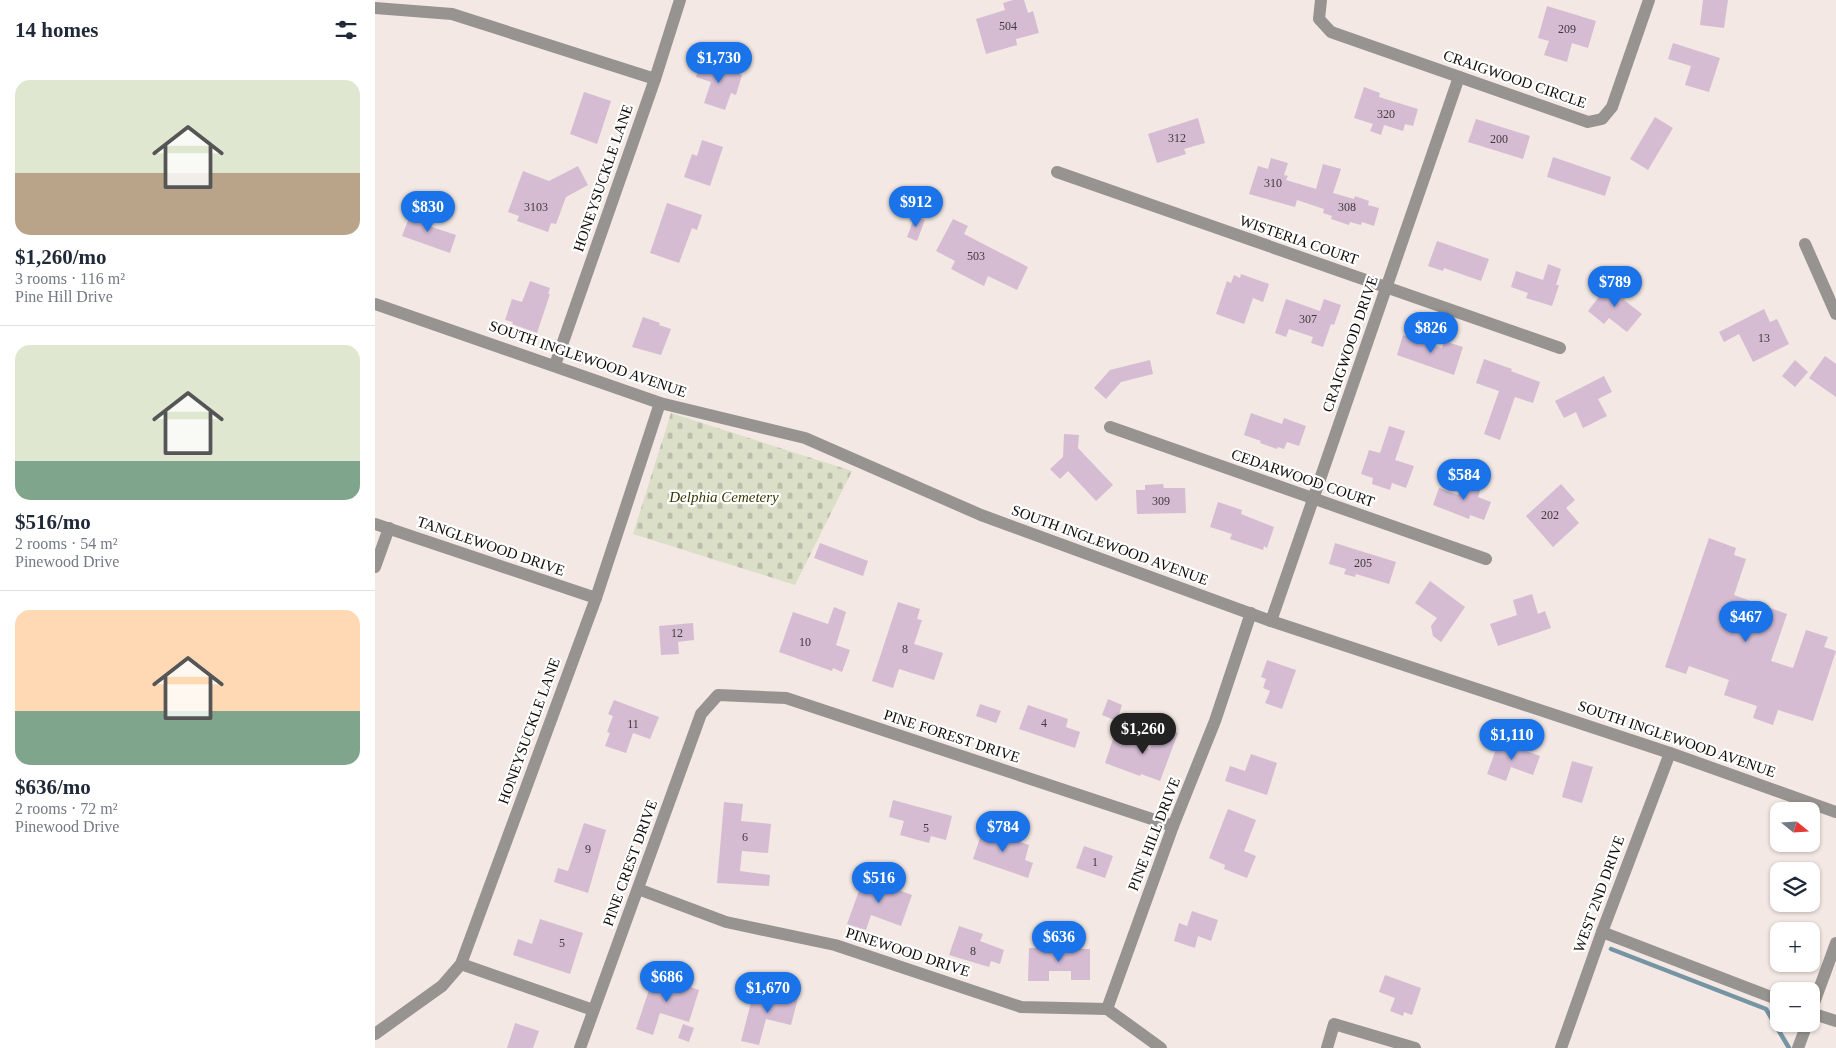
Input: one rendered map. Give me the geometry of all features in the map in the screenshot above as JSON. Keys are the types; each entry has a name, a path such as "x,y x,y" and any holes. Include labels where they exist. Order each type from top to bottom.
{"street":[{"name":"HONEYSUCKLE LANE","path":"555,365 655,79 680,0"},
{"name":"CRAIGWOOD CIRCLE","path":"1321,0 1319,19 1331,32 1589,122 1602,118 1612,107 1649,0"},
{"path":"375,8 452,14 655,79"},
{"name":"CRAIGWOOD DRIVE","path":"1271,621 1459,77"},
{"name":"WISTERIA COURT","path":"1057,172 1559,348"},
{"path":"1805,244 1836,314"},
{"name":"SOUTH INGLEWOOD AVENUE","path":"375,304 660,403 805,438 981,515 1271,621 1670,753 1836,812"},
{"name":"HONEYSUCKLE LANE","path":"375,1034 442,986 461,964 596,598 660,403"},
{"name":"CEDARWOOD COURT","path":"1110,427 1486,558"},
{"name":"TANGLEWOOD DRIVE","path":"375,524 596,598"},
{"path":"375,567 389,528"},
{"name":"PINE HILL DRIVE","path":"1107,1009 1173,826 1215,722 1251,613"},
{"name":"PINE FOREST DRIVE","path":"718,695 786,698 1173,826"},
{"name":"PINE CREST DRIVE","path":"580,1048 701,714 718,695"},
{"name":"WEST 2ND DRIVE","path":"1561,1048 1602,932 1670,753"},
{"name":"PINEWOOD DRIVE","path":"638,889 726,922 835,945 1021,1007 1107,1009"},
{"path":"1602,932 1770,997"},
{"path":"1820,987 1836,943"},
{"path":"461,964 593,1010"},
{"path":"1107,1009 1161,1048"},
{"path":"1820,1015 1836,1021"},
{"path":"1327,1048 1334,1024 1415,1048"},
{"path":"1798,1048 1804,1032"}],"green space":[{"name":"Delphia Cemetery","path":"671,413 852,471 795,585 633,534"}],"building":[{"path":"1013,0 1024,0 1028,13 1033,11 1039,33 1016,39 1017,45 986,54 976,19 1005,10 1003,3"},
{"path":"1703,0 1728,0 1724,28 1700,25"},
{"path":"1547,6 1596,21 1588,48 1572,43 1567,62 1544,55 1549,41 1538,38"},
{"path":"1673,43 1720,58 1709,92 1685,85 1691,66 1668,59"},
{"path":"702,60 742,75 736,95 731,93 725,110 704,103 711,82 696,77"},
{"path":"1364,87 1380,93 1379,97 1418,109 1413,126 1405,124 1403,131 1384,125 1381,135 1370,131 1373,124 1354,118"},
{"path":"584,92 611,101 597,144 570,134"},
{"path":"1655,117 1673,128 1648,170 1630,159"},
{"path":"1198,118 1205,143 1184,149 1186,154 1157,163 1148,134"},
{"path":"1476,119 1530,136 1523,159 1468,142"},
{"path":"702,140 723,147 710,186 684,177 692,154 697,156"},
{"path":"1553,157 1611,177 1605,196 1547,177"},
{"path":"1271,158 1288,163 1284,175 1288,176 1286,180 1316,189 1323,164 1341,169 1333,193 1354,199 1355,196 1369,201 1368,205 1379,208 1374,226 1362,222 1361,225 1350,222 1349,225 1331,219 1332,216 1323,213 1324,209 1297,200 1295,207 1249,194 1258,166 1268,169"},
{"path":"578,166 588,185 566,197 556,224 551,223 548,232 517,221 519,216 508,212 523,171 549,181"},
{"path":"667,203 702,215 697,230 692,228 679,263 650,253"},
{"path":"412,210 425,214 423,219 428,220 426,225 456,235 450,253 402,236"},
{"path":"915,216 925,220 917,241 907,237"},
{"path":"953,219 968,226 964,234 1028,267 1017,290 988,276 984,286 951,269 955,261 936,251"},
{"path":"1437,241 1489,259 1481,281 1444,268 1443,271 1428,266"},
{"path":"1548,264 1561,269 1556,285 1559,285 1552,306 1526,298 1528,293 1511,287 1516,271 1543,280"},
{"path":"1241,274 1269,284 1263,302 1253,298 1244,324 1216,314 1227,281 1231,283 1234,275 1240,278"},
{"path":"530,281 550,288 548,294 550,294 537,333 505,320 512,299 522,302"},
{"path":"1611,281 1628,295 1624,300 1642,314 1627,332 1609,318 1604,324 1588,311"},
{"path":"1286,299 1320,311 1324,299 1341,305 1334,325 1331,324 1323,347 1311,343 1313,337 1289,329 1286,337 1275,333"},
{"path":"1764,309 1770,322 1777,319 1789,344 1753,362 1739,334 1724,342 1719,332"},
{"path":"643,317 671,329 661,355 632,347"},
{"path":"1403,335 1442,348 1444,341 1463,347 1454,375 1397,355"},
{"path":"1825,356 1836,364 1836,397 1809,378"},
{"path":"1484,359 1540,382 1533,403 1515,397 1500,440 1484,434 1499,391 1476,383"},
{"path":"1150,360 1153,374 1121,382 1106,399 1094,388 1110,370"},
{"path":"1795,360 1808,372 1795,387 1782,376"},
{"path":"1604,376 1612,392 1598,399 1607,416 1583,428 1576,412 1564,418 1555,401"},
{"path":"1251,413 1282,424 1284,418 1306,426 1299,446 1287,442 1284,449 1278,447 1277,449 1244,435"},
{"path":"1389,426 1405,431 1395,460 1414,466 1406,488 1392,483 1390,490 1372,484 1373,478 1361,474 1369,450 1380,453"},
{"path":"1064,434 1079,435 1078,448 1113,485 1096,501 1068,471 1060,479 1050,469 1063,457"},
{"path":"1465,478 1482,485 1478,497 1491,502 1484,520 1470,515 1469,519 1433,505 1439,488 1458,495"},
{"path":"1163,484 1164,488 1185,488 1186,513 1137,514 1136,490 1145,490 1145,485"},
{"path":"1561,484 1575,500 1566,508 1579,523 1553,547 1526,516"},
{"path":"1218,502 1242,510 1241,514 1274,527 1267,548 1264,546 1263,550 1230,539 1232,534 1210,527"},
{"path":"1709,538 1736,548 1734,555 1746,559 1734,595 1787,614 1771,661 1793,668 1806,630 1828,637 1824,647 1836,651 1813,721 1778,710 1773,725 1753,718 1757,706 1724,695 1729,680 1689,666 1686,674 1665,667"},
{"path":"820,543 868,561 863,576 814,558"},
{"path":"1335,543 1396,562 1389,584 1356,574 1355,577 1344,574 1346,569 1329,564"},
{"path":"1430,581 1465,607 1441,642 1433,636 1431,626 1437,618 1415,603"},
{"path":"1532,594 1538,614 1545,611 1551,628 1498,646 1490,624 1517,615 1513,600"},
{"path":"898,602 920,609 917,619 922,620 914,644 943,653 934,680 899,669 893,688 872,681"},
{"path":"834,607 846,612 836,645 850,650 842,672 833,668 832,671 779,652 793,612 828,624"},
{"path":"693,623 694,640 678,642 679,654 661,655 659,626"},
{"path":"1267,660 1296,670 1282,709 1265,703 1270,691 1263,688 1266,679 1261,677"},
{"path":"1108,699 1122,705 1117,721 1102,715"},
{"path":"614,700 659,717 650,739 633,733 626,753 605,746 610,733 607,732 613,716 608,714"},
{"path":"980,704 1001,711 996,723 976,716"},
{"path":"1028,705 1068,719 1066,727 1080,732 1075,748 1019,729"},
{"path":"1158,725 1178,733 1160,781 1105,763 1114,736 1150,749"},
{"path":"1499,741 1540,756 1533,775 1511,767 1506,781 1487,774"},
{"path":"1251,754 1277,763 1267,795 1225,781 1230,766 1245,771"},
{"path":"1572,761 1593,767 1582,803 1562,797"},
{"path":"893,800 952,816 946,840 931,836 929,843 900,835 904,821 889,817"},
{"path":"724,802 743,804 741,821 771,824 768,853 742,851 740,871 770,875 769,886 717,883"},
{"path":"1228,809 1256,820 1244,851 1256,856 1247,878 1224,869 1225,865 1209,858"},
{"path":"584,823 606,830 588,893 554,882 558,868 568,871"},
{"path":"983,829 1029,845 1025,860 1033,863 1028,878 973,859"},
{"path":"1084,846 1113,856 1105,878 1076,868"},
{"path":"864,877 912,895 901,926 871,915 866,930 847,924"},
{"path":"1192,911 1218,920 1211,941 1198,936 1195,948 1174,941 1179,923 1187,926"},
{"path":"540,919 583,933 570,974 513,955 518,939 532,944"},
{"path":"959,926 983,934 980,941 1004,950 1000,964 991,961 989,967 949,955"},
{"path":"1029,948 1090,949 1090,980 1071,980 1071,971 1049,971 1049,981 1028,981"},
{"path":"654,975 699,990 689,1022 660,1013 653,1035 636,1029"},
{"path":"1385,975 1421,988 1412,1015 1404,1012 1403,1016 1390,1011 1395,998 1379,992"},
{"path":"767,990 798,998 791,1025 766,1019 759,1045 741,1041 754,991 766,995"},
{"path":"515,1023 539,1031 533,1048 507,1048"},
{"path":"683,1024 694,1028 689,1042 678,1038"}],"waterway":[{"path":"1611,949 1766,1009 1789,1048"}]}
